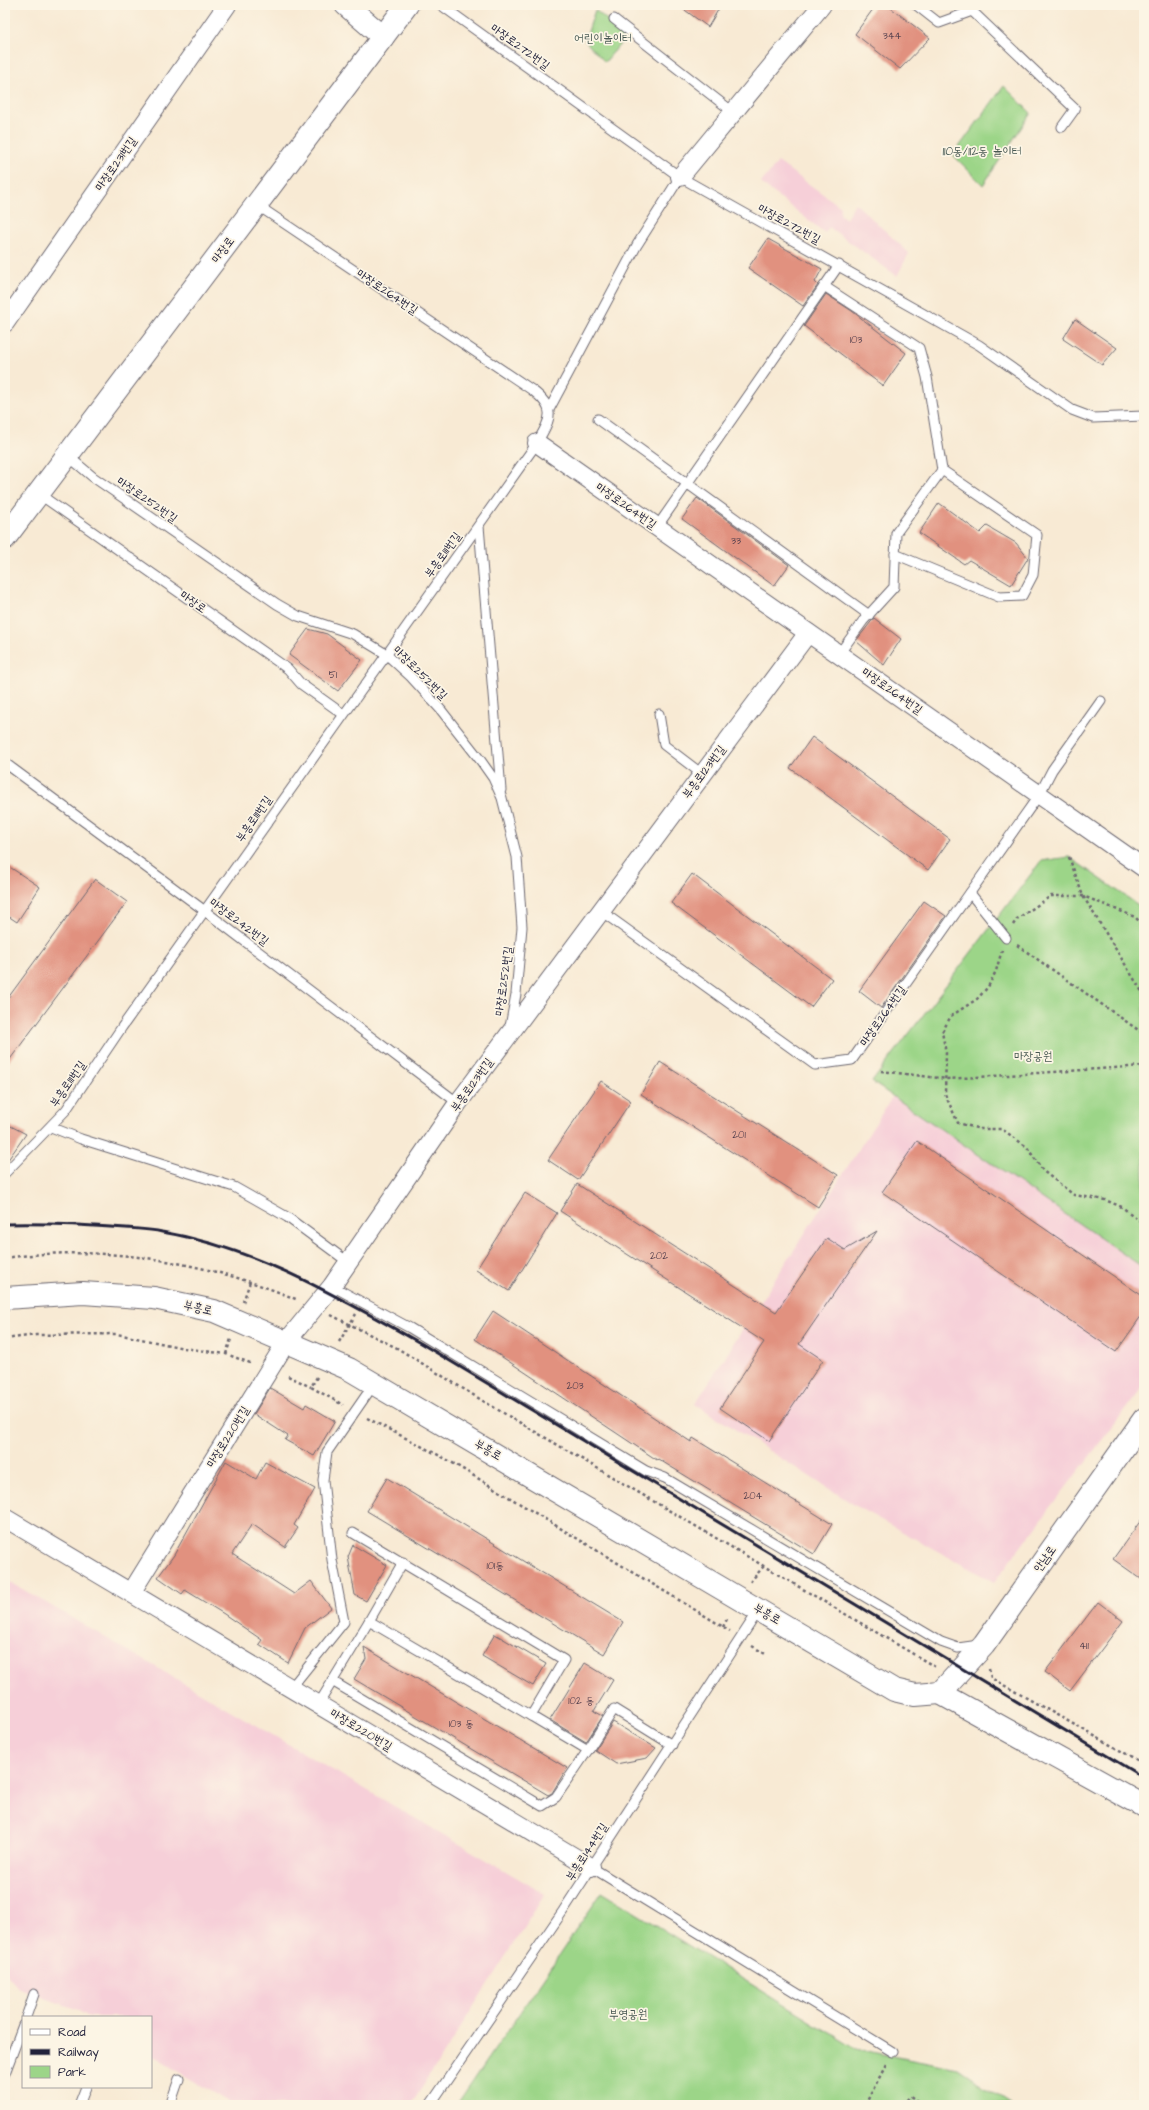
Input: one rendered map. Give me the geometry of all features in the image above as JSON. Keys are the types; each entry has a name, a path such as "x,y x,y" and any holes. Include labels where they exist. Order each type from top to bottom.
{"main road":[{"path":"346,5 383,37"},
{"name":"마장로","path":"5,538 408,5"},
{"name":"부흥로","path":"5,1298 83,1293 154,1298 214,1312 287,1342 328,1360 374,1384 600,1515 737,1598 894,1690 915,1695 946,1685"},
{"name":"안남로","path":"946,1685 984,1645 1144,1419"},
{"path":"946,1685 1144,1806"}],"street":[{"name":"마장로231번길","path":"5,323 227,5"},
{"path":"680,177 822,5"},
{"name":"마장로264번길","path":"537,443 1144,868"},
{"name":"부흥로123번길","path":"287,1342 332,1286 458,1103 808,633"},
{"name":"마장로220번길","path":"131,1593 287,1342"},
{"name":"마장로220번길","path":"5,1518 591,1868"}],"lane":[{"name":"마장로272번길","path":"441,5 680,177 979,345 1072,410 1093,418 1144,416"},
{"path":"916,5 939,23 972,11 1075,109 1062,128"},
{"path":"614,19 733,112"},
{"path":"537,443 545,429 550,408 637,245 680,177"},
{"name":"마장로264번길","path":"257,205 532,390 542,397 550,408"},
{"path":"657,527 839,266"},
{"path":"824,286 919,348 926,377 942,470 1037,535 1033,575 1022,596 999,598 895,554"},
{"path":"598,419 868,615"},
{"name":"부흥로111번길","path":"5,1173 66,1110 122,1027 343,714 537,443"},
{"name":"마장로252번길","path":"68,456 93,477 277,604 298,616 353,634 386,654 441,710 481,761 493,778 502,798 517,857 522,927 516,994 508,1036"},
{"path":"839,654 868,615 894,587 896,533 942,470"},
{"name":"마장로","path":"39,494 288,670 301,684 343,714"},
{"name":"부흥로111번길","path":"479,526 502,798"},
{"path":"1039,794 1052,770 1101,701"},
{"path":"659,714 664,746 702,774"},
{"name":"마장로242번길","path":"5,762 205,911 458,1103"},
{"name":"마장로264번길","path":"601,911 816,1065 852,1060 1039,794"},
{"path":"970,893 1006,938"},
{"path":"51,1127 81,1140 234,1187 287,1217 348,1262"},
{"path":"332,1286 363,1301 410,1328 646,1471 665,1478 941,1642 958,1648 984,1645"},
{"path":"290,1688 344,1622 332,1560 323,1480 327,1452 374,1384"},
{"path":"353,1532 564,1660 531,1716"},
{"path":"318,1705 403,1562"},
{"name":"부흥로144번길","path":"430,2105 591,1868 759,1610"},
{"path":"369,1621 588,1750"},
{"path":"332,1681 542,1806 556,1796 614,1709 672,1745"},
{"path":"591,1868 893,2052"},
{"path":"26,2016 34,1994"},
{"path":"5,2073 22,2028"},
{"path":"170,2105 179,2079"},
{"path":"79,2105 86,2088"}],"path":[{"path":"1069,857 1084,896 1144,996"},
{"path":"1144,926 1135,917 1084,896 1051,896 1017,919 1006,938 996,971 988,987 977,999 951,1016 942,1032 946,1053 947,1079 945,1094 958,1123 980,1129 1002,1130 1027,1147 1043,1171 1074,1195 1105,1200 1122,1207 1144,1224"},
{"path":"1006,938 1144,1034"},
{"path":"880,1071 947,1079 1144,1066"},
{"path":"5,1258 34,1254 88,1253 142,1257 169,1261 250,1282 314,1307 397,1348 946,1685"},
{"path":"311,1387 363,1301"},
{"path":"5,1339 36,1335 117,1334 184,1348 226,1354 283,1374 311,1387 446,1459 767,1655"},
{"path":"984,1645 991,1678 1139,1761 1144,1759"},
{"path":"865,2105 893,2052"},
{"path":"903,2105 910,2096 923,2105"}],"shaded area":[{"path":"778,162 841,207 840,214 846,219 855,203 909,253 897,276 829,227 825,233 761,183"},
{"path":"893,1096 1144,1265 1144,1385 994,1582 861,1509 695,1404"},
{"path":"5,1579 545,1894 411,2105 233,2105 152,2056 152,2016 88,2016 79,2010 19,1989 5,1972"}],"green space":[{"name":"어린이놀이터","path":"595,10 627,36 605,62 585,41"},
{"name":"110동/112동 놀이터","path":"1004,86 1031,113 983,185 953,155"},
{"name":"마장공원","path":"1069,857 1144,909 1144,1268 872,1082 1041,861"},
{"name":"부영공원","path":"602,1892 856,2049 958,2069 1012,2105 457,2105"}],"building":[{"path":"678,5 721,5 708,27"},
{"path":"876,5 887,5 930,38 900,69 855,34"},
{"path":"768,239 822,269 815,282 818,285 803,306 748,268"},
{"path":"826,294 852,311 906,353 883,386 804,326"},
{"path":"1075,319 1117,348 1102,365 1063,339"},
{"path":"697,498 789,565 774,586 682,519"},
{"path":"939,503 980,533 987,526 1016,543 1028,558 1011,585 969,560 964,564 919,533"},
{"path":"874,618 901,639 884,665 856,641"},
{"path":"308,629 327,634 362,660 338,691 289,655"},
{"path":"812,737 950,839 928,870 790,768"},
{"path":"5,864 40,887 17,922 5,914"},
{"path":"692,874 832,979 811,1007 671,903"},
{"path":"95,879 127,902 5,1066 5,1002"},
{"path":"924,901 946,916 881,1008 859,991"},
{"path":"660,1062 838,1175 818,1207 641,1094"},
{"path":"601,1081 631,1101 578,1180 548,1160"},
{"path":"5,1123 26,1134 5,1164"},
{"path":"917,1141 1144,1297 1144,1312 1116,1352 882,1192"},
{"path":"577,1184 776,1312 827,1238 845,1250 877,1231 799,1344 823,1360 769,1441 720,1408 764,1342 560,1211"},
{"path":"525,1193 557,1213 509,1291 476,1270"},
{"path":"493,1311 691,1442 693,1438 832,1524 814,1554 658,1459 657,1460 475,1339"},
{"path":"270,1388 304,1408 306,1404 335,1421 314,1456 285,1440 288,1436 254,1414"},
{"path":"226,1461 256,1479 265,1462 315,1489 294,1525 298,1528 285,1547 252,1524 232,1554 294,1594 311,1581 331,1608 305,1628 288,1663 259,1644 262,1640 224,1614 185,1590 182,1594 158,1577 174,1555"},
{"path":"387,1478 623,1622 604,1654 367,1511"},
{"path":"1144,1516 1144,1581 1113,1559"},
{"path":"353,1545 387,1565 366,1601 355,1595 348,1557"},
{"path":"1098,1602 1123,1621 1070,1691 1045,1672"},
{"path":"495,1634 546,1664 533,1686 482,1656"},
{"path":"364,1647 567,1768 552,1793 548,1795 354,1679 366,1659"},
{"path":"585,1663 613,1680 594,1711 603,1716 586,1742 550,1720"},
{"path":"613,1722 656,1748 647,1758 616,1764 595,1750"}],"railway":[{"path":"5,1224 81,1225 158,1231 231,1250 264,1262 297,1277 360,1309 422,1344 1144,1778"}]}
